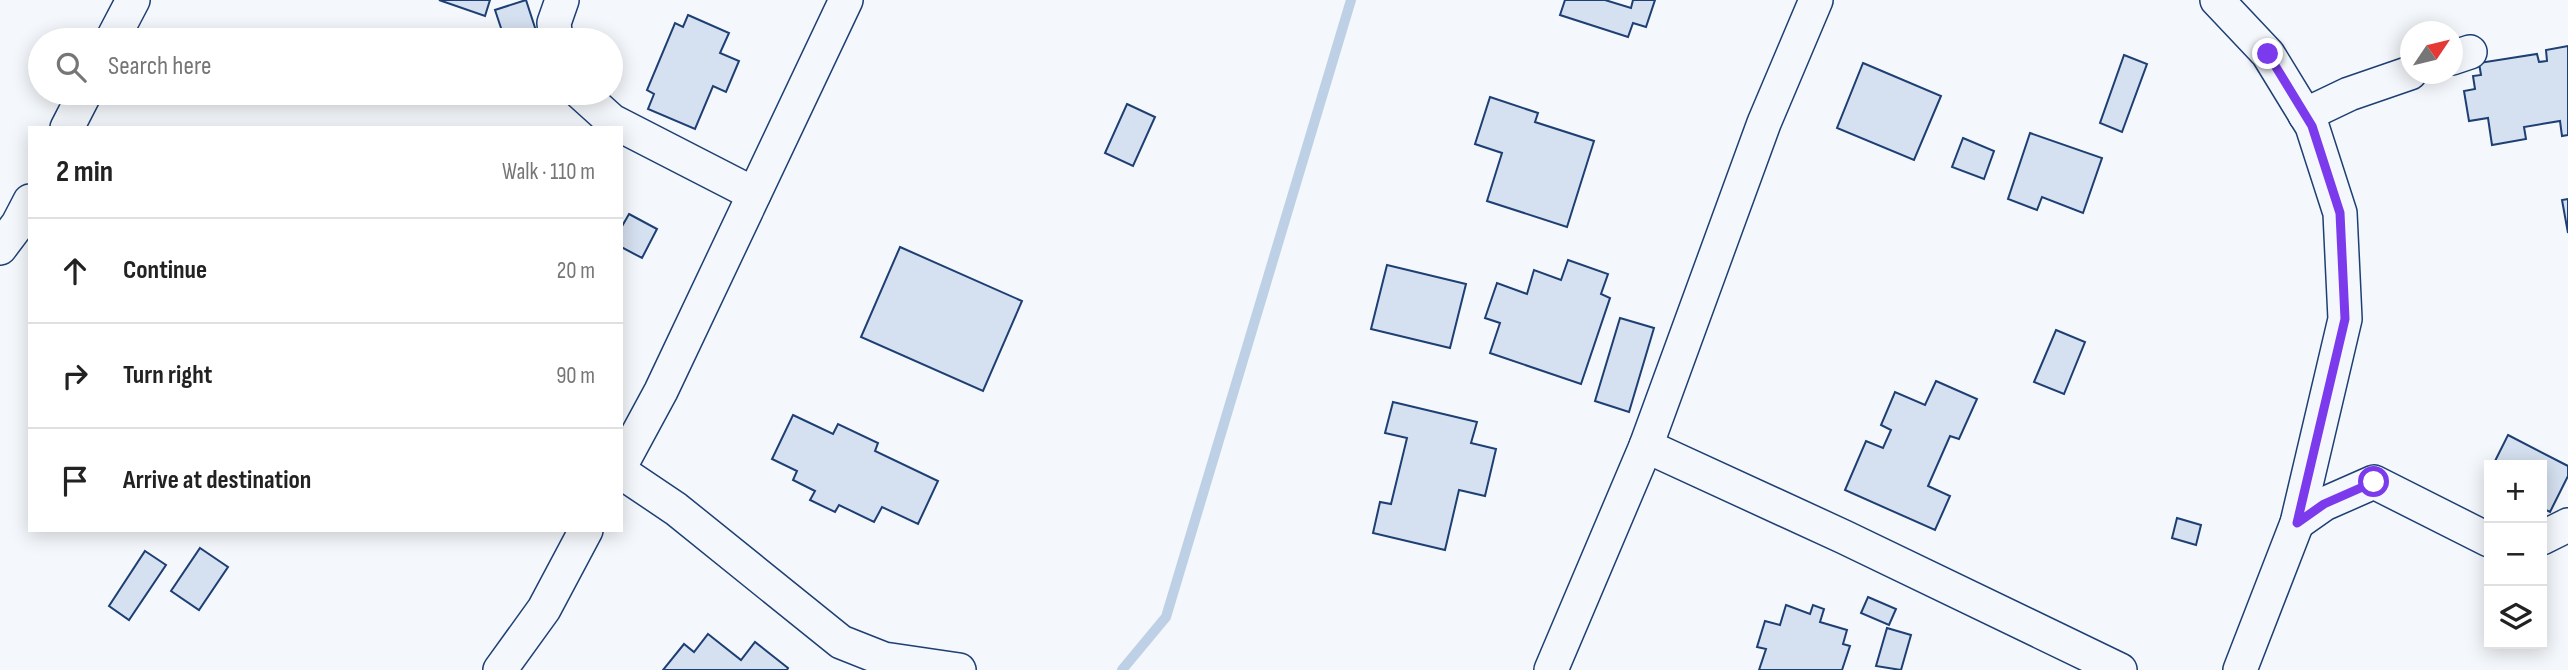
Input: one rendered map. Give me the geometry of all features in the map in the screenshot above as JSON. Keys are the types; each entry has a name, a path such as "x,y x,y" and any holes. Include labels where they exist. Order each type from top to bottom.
{"street":[{"path":"118,28 133,0"},
{"path":"555,28 562,0"},
{"path":"623,462 662,391 846,0"},
{"path":"1551,670 1646,446 1765,123 1816,0"},
{"path":"2217,0 2268,54 2312,126 2340,213 2345,319 2297,523 2240,670"},
{"path":"2305,115 2349,94 2400,76"},
{"path":"68,126 79,105"},
{"path":"595,105 622,126"},
{"path":"623,127 754,194"},
{"path":"0,248 28,205"},
{"path":"1646,446 1844,537 2120,670"},
{"path":"623,473 676,509 841,642 884,659 959,670"},
{"path":"2297,523 2324,504 2374,482 2484,537"},
{"path":"2547,536 2568,525"},
{"path":"500,670 544,608 585,532"}],"building":[{"path":"439,0 490,0 485,16"},
{"path":"526,0 535,28 501,28 495,10"},
{"path":"1565,0 1605,0 1631,8 1633,0 1655,0 1646,27 1633,23 1628,37 1560,15"},
{"path":"688,15 729,33 720,53 739,61 726,92 713,86 695,129 648,109 654,94 647,90 675,23 683,27"},
{"path":"2568,46 2568,135 2562,136 2560,121 2524,127 2526,139 2492,145 2488,118 2469,121 2464,91 2475,89 2473,76 2481,75 2479,63 2537,54 2539,62 2547,61 2546,50"},
{"path":"2124,55 2147,64 2122,132 2100,123"},
{"path":"1863,63 1941,96 1914,160 1837,128"},
{"path":"1490,97 1538,113 1535,122 1594,141 1567,227 1487,201 1502,153 1475,144"},
{"path":"1127,104 1155,117 1133,166 1105,153"},
{"path":"2030,133 2102,158 2083,213 2042,197 2037,210 2008,199"},
{"path":"1963,138 1994,151 1984,179 1952,167"},
{"path":"2568,199 2568,233 2562,200"},
{"path":"629,214 657,229 642,258 623,248 623,224"},
{"path":"900,247 1022,301 983,391 861,337"},
{"path":"1568,260 1608,274 1601,294 1610,298 1581,384 1490,353 1500,323 1485,318 1497,283 1527,294 1534,270 1561,280"},
{"path":"1387,265 1466,284 1450,348 1371,329"},
{"path":"1620,318 1654,328 1629,412 1595,401"},
{"path":"2056,330 2085,342 2064,394 2034,382"},
{"path":"1936,381 1977,399 1959,439 1950,436 1928,486 1950,496 1935,530 1845,490 1866,441 1883,448 1891,430 1881,425 1895,392 1925,405"},
{"path":"1393,402 1477,422 1471,443 1496,449 1485,496 1459,490 1445,550 1373,533 1380,502 1391,504 1407,438 1385,433"},
{"path":"793,415 833,434 838,424 878,443 875,451 938,481 918,524 882,507 874,522 839,505 835,512 810,500 815,491 793,480 797,471 772,459"},
{"path":"2508,435 2568,466 2568,476 2550,512 2547,510 2547,460 2496,460"},
{"path":"2177,518 2201,525 2196,545 2172,538"},
{"path":"200,548 228,567 199,610 171,591"},
{"path":"145,551 166,565 129,620 109,606"},
{"path":"1868,597 1896,609 1889,625 1861,613"},
{"path":"1786,605 1810,614 1813,605 1824,609 1820,622 1847,630 1843,644 1850,646 1842,670 1759,670 1766,649 1757,647 1765,621 1780,625"},
{"path":"1887,628 1911,635 1901,670 1876,666"},
{"path":"708,634 741,660 755,642 788,668 663,670 684,644 694,652"}],"waterway":[{"path":"1122,670 1166,617 1351,0"}],"route":[{"path":"2268,54 2312,126 2340,213 2345,319 2297,523 2324,504 2374,482"}]}
